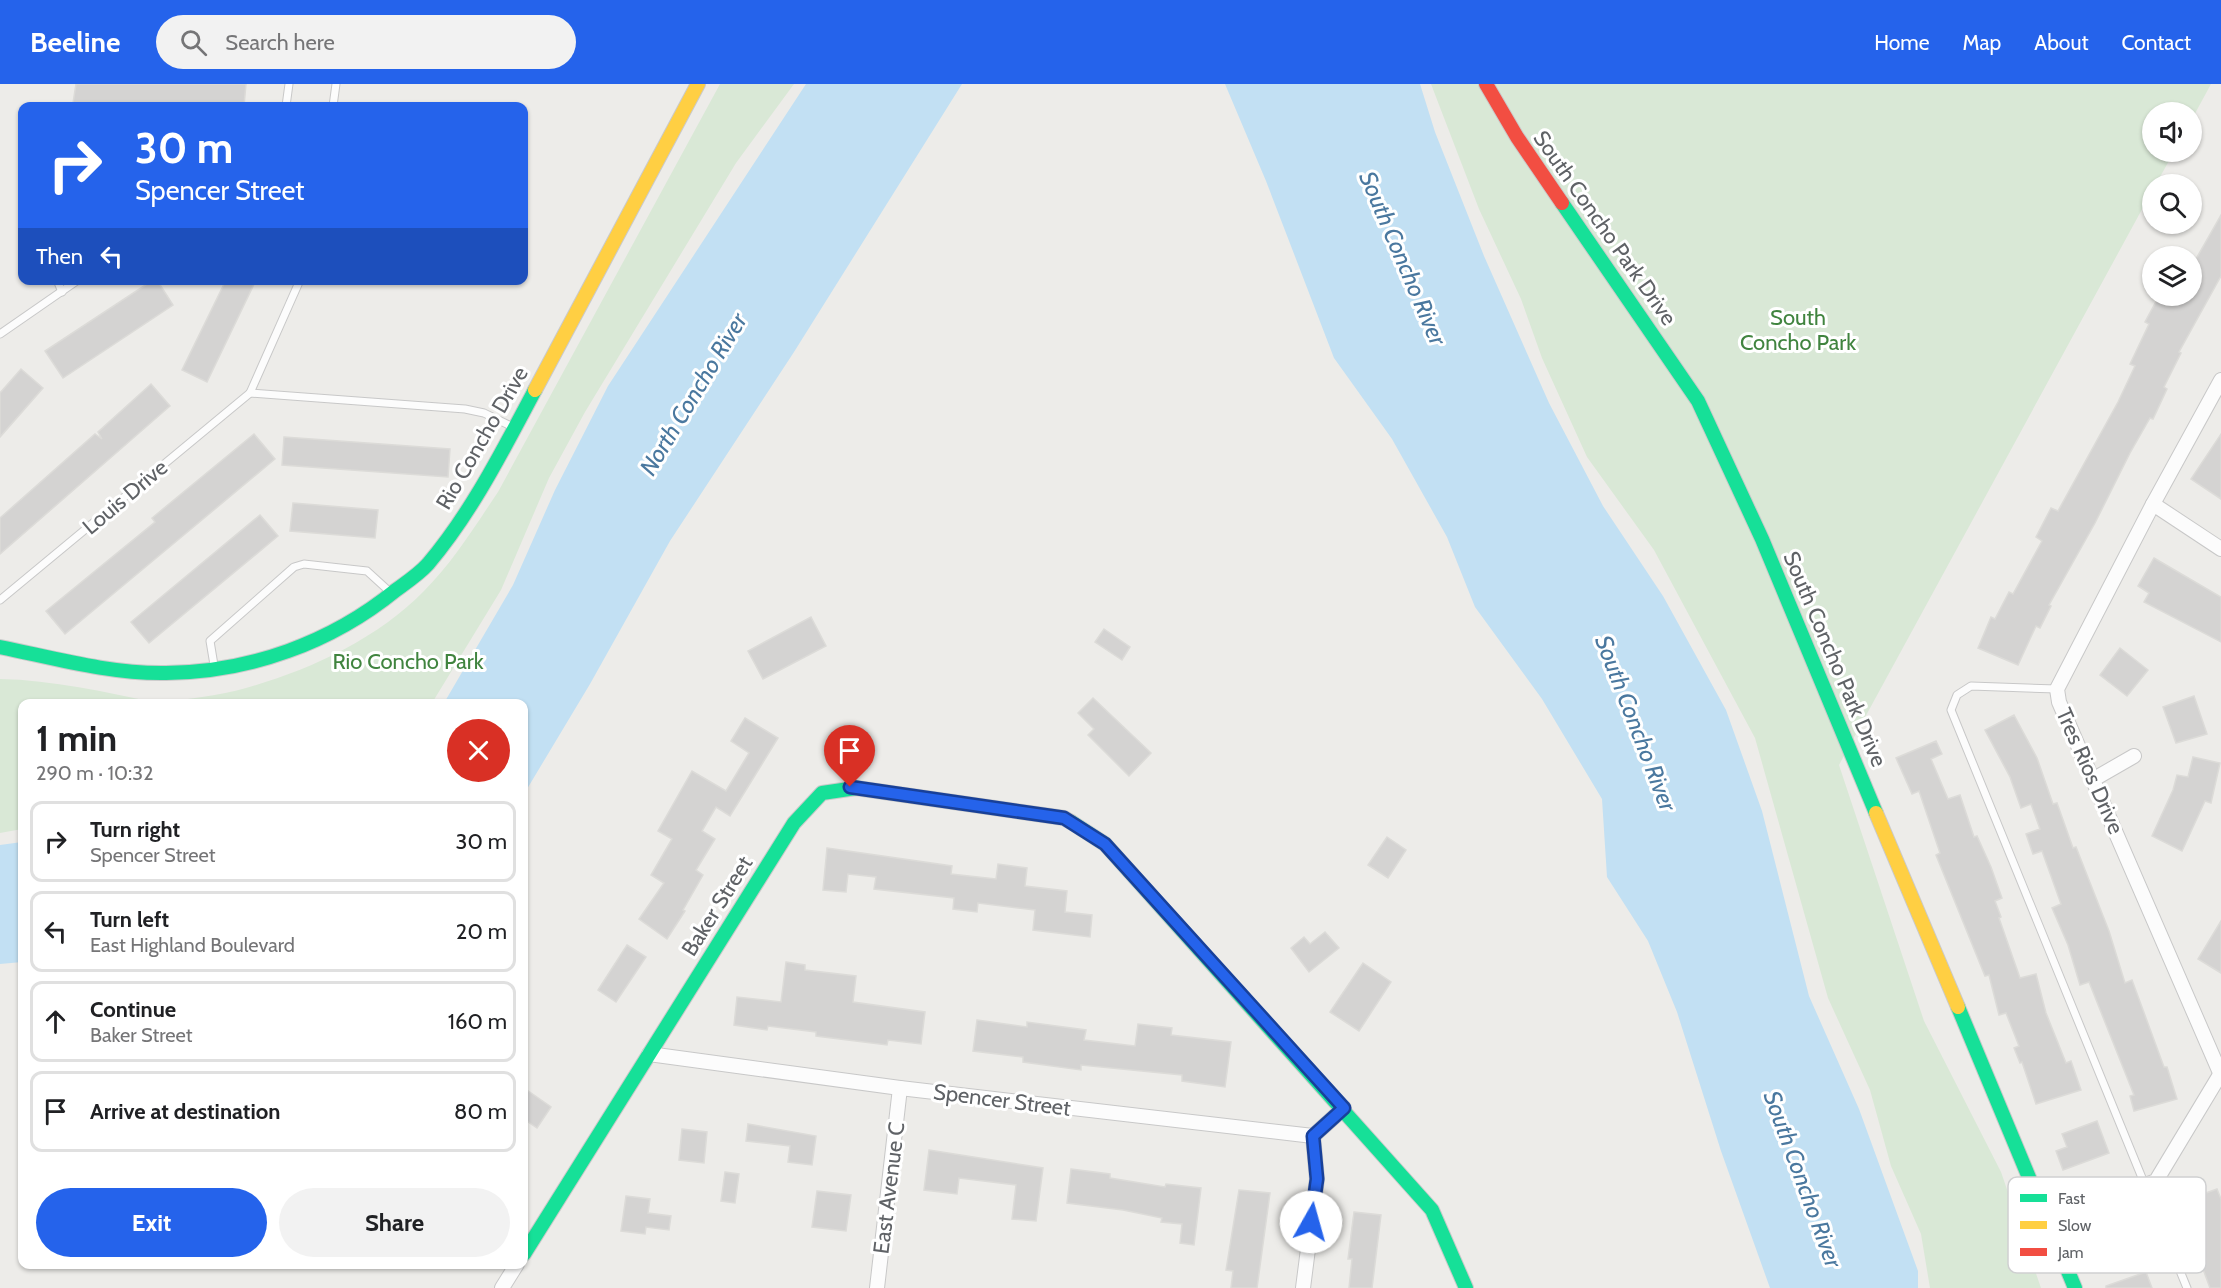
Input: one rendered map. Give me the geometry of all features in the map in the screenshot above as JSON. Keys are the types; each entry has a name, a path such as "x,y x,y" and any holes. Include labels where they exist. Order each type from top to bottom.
{"street":[{"name":"Rio Concho Drive","path":"0,647 106,668 166,673 242,664 304,648 369,612 428,565 485,484 698,84"},
{"name":"South Concho Park Drive","path":"1486,84 1517,137 1698,400 1762,539 2030,1177"},
{"name":"Tres Rios Drive","path":"2221,380 2152,504 2057,689 2059,702 2221,1074"},
{"path":"2152,504 2221,549"},
{"path":"2094,779 2134,756"},
{"name":"Baker Street","path":"528,1248 794,823 822,793 850,787 1064,818 1105,844 1344,1108"},
{"name":"Spencer Street","path":"650,1054 900,1089 1313,1136"},
{"path":"2158,1177 2221,1074"},
{"name":"East Avenue C","path":"877,1288 900,1089"},
{"path":"1303,1288 1317,1179 1313,1136 1344,1108 1432,1210 1466,1288"},
{"path":"502,1288 514,1269"},
{"name":"South Concho Park Drive","path":"2069,1273 2075,1288"}],"lane":[{"path":"287,102 289,84"},
{"path":"334,102 336,84"},
{"path":"59,285 62,292"},
{"path":"0,334 71,285"},
{"name":"Louis Drive","path":"0,600 250,393 298,285"},
{"path":"250,393 465,409 484,413 516,428"},
{"path":"214,667 210,641 294,567 304,564 367,571 392,594"},
{"path":"2057,689 1971,686 1957,696 1951,710 2141,1177"},
{"path":"2181,1273 2187,1288"}],"green space":[{"name":"Rio Concho Park","path":"720,84 794,84 736,163 585,412 549,478 501,590 434,699 188,699 236,691 294,672 341,651 385,624 435,580 498,492"},
{"name":"South Concho Park","path":"1431,84 2211,84 2201,102 2142,102 2142,162 2168,162 2162,174 2142,174 2142,209 1839,765 1924,1021 2001,1172 2008,1192 2008,1273 2036,1273 2041,1288 1930,1288 1921,1234 1891,1166 1870,1090 1828,998 1755,738 1654,550 1587,457 1542,358 1521,299 1479,209"},
{"path":"0,679 59,684 137,699 18,699 18,830 0,833"}],"water":[{"name":"North Concho River","path":"806,84 962,84 794,352 670,541 590,684 528,787 528,699 446,699 513,585 555,490 608,386"},
{"name":"South Concho River","path":"1225,84 1420,84 1435,132 1484,256 1549,403 1603,506 1663,596 1726,710 1762,811 1809,996 1859,1109 1918,1271 1918,1288 1770,1288 1721,1151 1677,1012 1648,941 1607,877 1602,799 1542,699 1475,607 1447,537 1392,439 1334,358 1266,181"},
{"path":"18,843 18,962 0,964 0,845"}],"building":[{"path":"76,84 246,84 244,102 73,102"},
{"path":"2221,215 2221,276 2179,352 2181,353 2164,387 2167,389 2153,419 2150,418 2130,453 2095,523 2049,605 2051,606 2040,628 2036,626 2018,665 1978,648 1991,617 1995,619 2009,592 2013,594 2042,541 2036,537 2051,508 2058,511 2118,402 2135,366 2130,364 2149,324 2145,322 2154,306 2202,306 2202,248"},
{"path":"145,285 160,285 173,305 63,378 45,351"},
{"path":"224,285 254,285 207,382 182,370"},
{"path":"21,369 43,388 0,437 0,393"},
{"path":"151,384 170,406 0,554 0,518 95,434 102,439 98,432"},
{"path":"254,434 275,459 65,634 46,611 155,522 152,518"},
{"path":"2221,434 2221,499 2191,479"},
{"path":"284,437 450,449 448,477 282,465"},
{"path":"293,503 378,510 375,538 290,531"},
{"path":"260,515 278,536 149,643 131,622"},
{"path":"2154,558 2221,597 2221,642 2144,602 2149,593 2138,586"},
{"path":"811,617 826,646 763,679 748,651"},
{"path":"1104,629 1130,647 1122,660 1095,642"},
{"path":"2120,648 2148,670 2127,696 2100,675"},
{"path":"2194,696 2207,734 2176,743 2163,707"},
{"path":"1093,698 1151,753 1129,776 1088,735 1094,729 1078,713"},
{"path":"2014,715 2037,758 2053,804 2057,803 2073,848 2076,847 2109,931 2125,983 2132,980 2164,1067 2167,1067 2177,1099 2134,1111 2130,1096 2134,1095 2089,982 2080,985 2068,945 2052,908 2061,904 2042,851 2033,854 2026,834 2040,829 2031,804 2021,808 2010,777 1985,730"},
{"path":"745,718 778,738 730,816 716,807 702,831 715,839 696,870 703,875 683,910 685,911 667,939 639,919 664,883 651,875 672,839 658,831 692,771 726,791 749,753 731,741"},
{"path":"1936,741 1942,754 1931,759 1948,799 1960,795 1974,837 1977,836 1991,867 2002,898 1995,901 2001,917 1999,918 2020,978 2036,974 2046,1013 2066,1063 2071,1061 2081,1090 2036,1104 2022,1062 2020,1063 2014,1048 2019,1046 2006,1013 1999,1015 1989,975 1985,976 1936,855 1940,853 1919,791 1912,794 1896,758"},
{"path":"2193,757 2220,763 2211,803 2205,801 2182,851 2152,836 2173,790 2177,775 2188,777"},
{"path":"1387,837 1406,850 1388,878 1368,865"},
{"path":"827,848 952,866 951,874 996,879 998,864 1027,868 1025,886 1067,891 1065,912 1092,915 1090,937 1033,930 1035,910 978,903 977,912 953,909 954,898 874,889 876,877 848,874 846,892 823,890"},
{"path":"2221,921 2221,973 2198,959"},
{"path":"1325,932 1339,948 1309,972 1291,948 1304,937 1310,944"},
{"path":"627,945 646,957 616,1002 598,990"},
{"path":"786,962 805,965 805,970 856,976 853,1002 925,1012 921,1044 888,1040 887,1045 816,1036 816,1032 768,1026 767,1030 734,1025 737,997 781,1002"},
{"path":"1363,963 1391,982 1359,1031 1330,1012"},
{"path":"977,1020 1027,1027 1027,1022 1086,1030 1084,1040 1135,1046 1138,1024 1172,1028 1171,1035 1231,1042 1225,1087 1182,1081 1182,1075 1081,1065 1081,1070 1023,1062 1023,1057 973,1051"},
{"path":"528,1091 551,1107 537,1128 528,1122"},
{"path":"2097,1121 2109,1153 2063,1170 2056,1151 2067,1147 2062,1134"},
{"path":"748,1124 816,1136 812,1165 788,1162 790,1146 746,1141"},
{"path":"682,1129 707,1132 704,1163 679,1160"},
{"path":"929,1150 1043,1168 1036,1221 1012,1219 1016,1185 959,1178 957,1194 924,1190"},
{"path":"1071,1169 1110,1174 1110,1178 1165,1187 1166,1184 1201,1188 1194,1245 1180,1243 1182,1224 1161,1222 1162,1218 1123,1210 1067,1203"},
{"path":"725,1172 739,1174 735,1203 721,1201"},
{"path":"2217,1189 2221,1199 2221,1288 2210,1288 2204,1273 2206,1193"},
{"path":"1239,1190 1270,1193 1257,1288 1231,1288 1233,1271 1226,1270"},
{"path":"817,1191 851,1195 846,1231 812,1227"},
{"path":"626,1196 650,1199 648,1213 671,1216 669,1230 646,1227 645,1234 621,1231"},
{"path":"1354,1212 1381,1215 1372,1288 1349,1288 1352,1259 1348,1259"},
{"path":"2146,1273 2152,1288 2106,1288 2106,1286"}],"traffic: fast":[{"path":"1562,203 1698,401 1762,539 1876,813"},
{"path":"0,647 103,668 166,673 228,667 288,651 317,639 371,609 428,564 473,502 535,390"},
{"path":"528,1248 794,823 822,793 856,788"},
{"path":"1071,822 1105,844 1432,1210 1466,1288"},
{"path":"1958,1007 2029,1177"},
{"path":"2069,1273 2075,1288"}],"traffic: slow":[{"path":"535,390 698,84"},
{"path":"856,788 1064,818 1071,822"},
{"path":"1876,813 1958,1007"}],"traffic: jam":[{"path":"1486,84 1517,137 1562,203"}],"route":[{"path":"850,787 1064,818 1105,844 1344,1108 1313,1136 1317,1179 1311,1222"}]}
